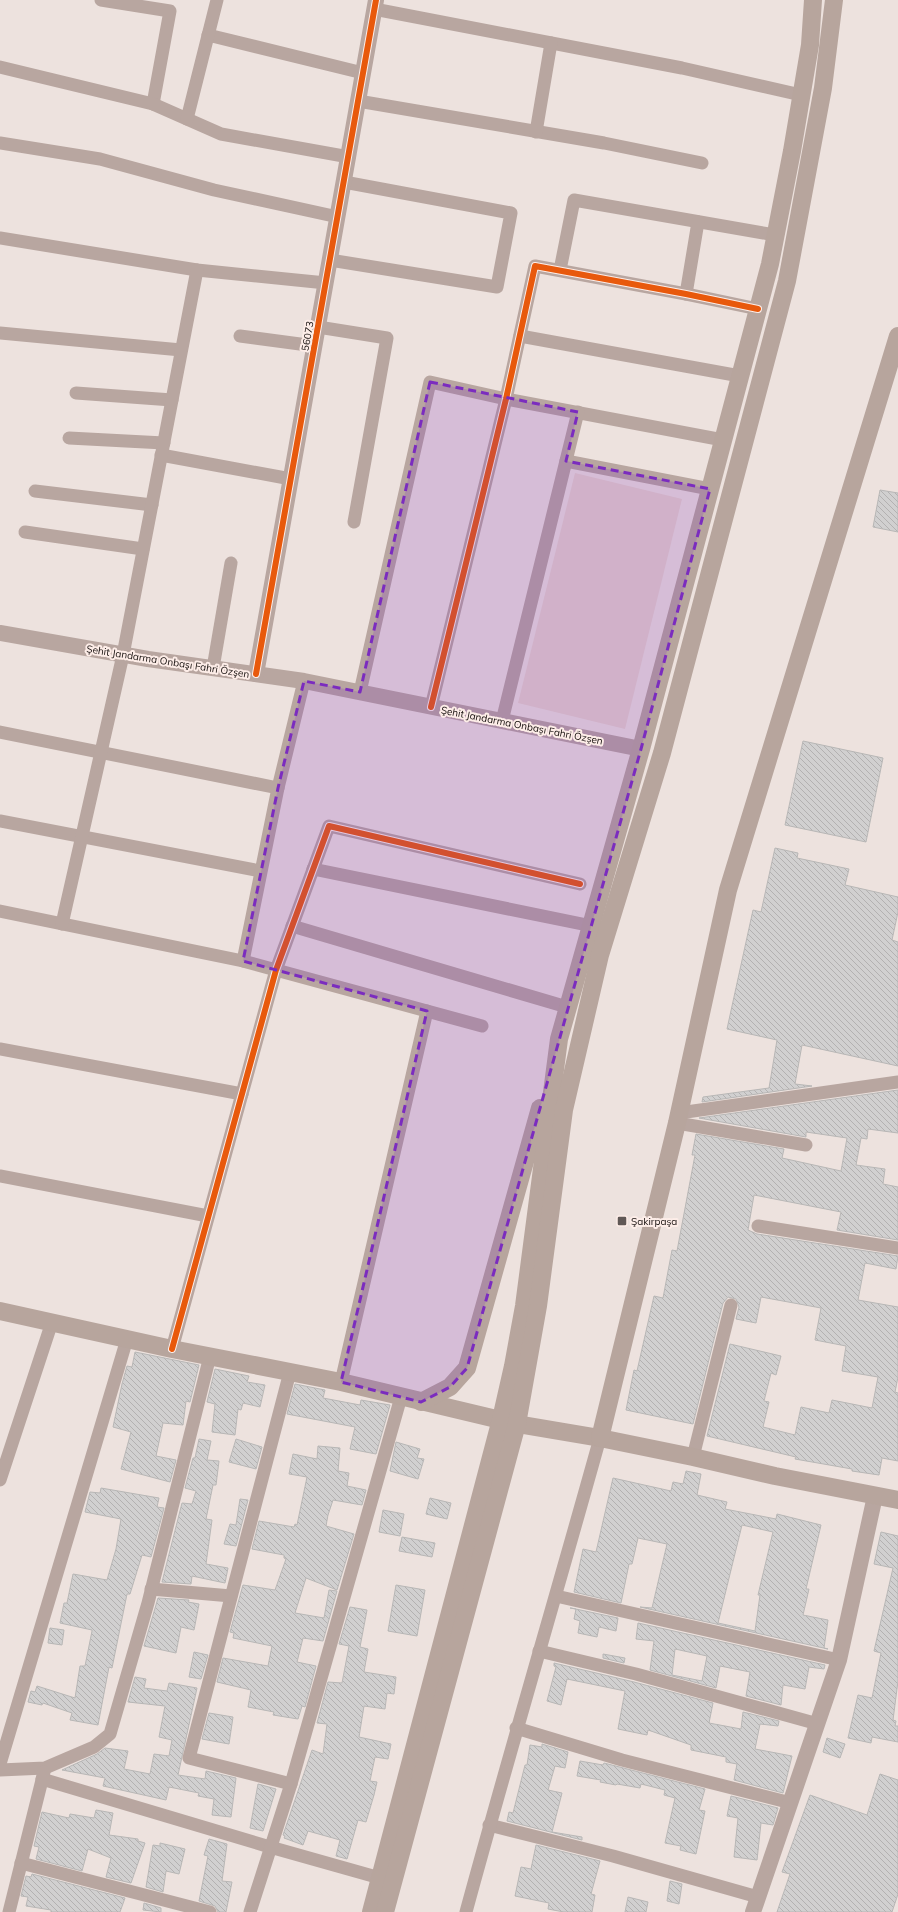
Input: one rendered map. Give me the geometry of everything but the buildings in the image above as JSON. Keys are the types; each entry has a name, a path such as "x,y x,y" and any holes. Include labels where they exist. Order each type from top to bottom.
{"main road":[{"path":"421,1402 450,1387 467,1368 567,1007 592,926 641,749 758,309 775,235 802,95 810,45 813,0"},
{"path":"385,1912 538,1306 564,1110 600,955 662,753 787,281 823,88 834,0"},
{"path":"600,1438 678,1118 728,890 898,336"},
{"path":"371,1912 509,1421 513,1366 524,1306 559,1039"},
{"path":"0,1311 172,1349 341,1382 421,1402 509,1421 600,1438 775,1476 898,1500"}],"street":[{"path":"101,0 170,11 154,104"},
{"path":"188,119 216,0"},
{"path":"374,2 551,43 682,68 802,95"},
{"name":"56073","path":"256,674 349,157 374,2"},
{"path":"208,35 363,73"},
{"path":"536,132 551,43"},
{"path":"0,67 154,104 222,134 349,157"},
{"path":"358,101 702,163"},
{"path":"0,143 100,159 214,190 338,218"},
{"path":"330,260 496,287 510,213 344,182"},
{"path":"560,270 574,200 775,235"},
{"path":"686,294 698,222"},
{"path":"0,238 197,270 326,283"},
{"path":"431,707 506,398 535,266 758,309"},
{"path":"62,924 123,655 197,270"},
{"path":"318,327 387,338 354,522"},
{"path":"0,333 181,350"},
{"path":"240,336 315,346"},
{"path":"520,336 740,376"},
{"path":"360,692 430,382 723,440"},
{"path":"76,393 172,400"},
{"path":"502,721 578,412"},
{"path":"69,438 162,449 291,479"},
{"path":"566,461 710,488"},
{"path":"35,491 152,504"},
{"path":"25,532 143,549"},
{"path":"213,668 231,563"},
{"name":"Şehit Jandarma Onbaşı Fahri Özşen","path":"0,634 123,655 304,681 641,749"},
{"path":"243,961 278,788 304,681"},
{"path":"0,732 278,788"},
{"path":"0,821 260,871"},
{"path":"172,1349 276,970 329,826 580,884"},
{"path":"313,869 592,926"},
{"path":"0,911 243,961 482,1026"},
{"path":"292,926 567,1007"},
{"path":"341,1382 427,1011"},
{"path":"0,1049 242,1094"},
{"path":"678,1118 898,1082"},
{"path":"678,1118 806,1146"},
{"path":"0,1176 208,1216"},
{"path":"758,1226 898,1248"},
{"path":"693,1457 732,1305"},
{"path":"0,1478 52,1322"},
{"path":"0,1764 126,1338"},
{"path":"9,1912 44,1774 94,1747 110,1734 151,1589 210,1356"},
{"path":"290,1372 189,1758 291,1784"},
{"path":"250,1912 291,1784 401,1397"},
{"path":"469,1911 489,1825 516,1728 556,1596 600,1438"},
{"path":"753,1912 839,1660 875,1496"},
{"path":"151,1589 231,1596"},
{"path":"556,1596 839,1660"},
{"path":"539,1651 636,1674 818,1724"},
{"path":"516,1728 622,1760 790,1803"},
{"path":"0,1770 44,1774 270,1847 380,1878"},
{"path":"489,1825 613,1856 758,1897"},
{"path":"21,1864 210,1912"}],"highlighted area":[{"path":"430,382 578,412 566,461 710,489 641,749 467,1368 450,1387 421,1402 341,1382 427,1011 243,961 278,788 304,681 360,692"}],"shaded area":[{"path":"575,473 682,499 625,729 518,703"}],"cycle path":[{"path":"256,674 376,0"},
{"path":"431,707 506,399 535,266 758,309"},
{"path":"172,1349 276,970 329,826 580,884"}],"place":[{"name":"Şakirpaşa","path":"622,1221"}]}
